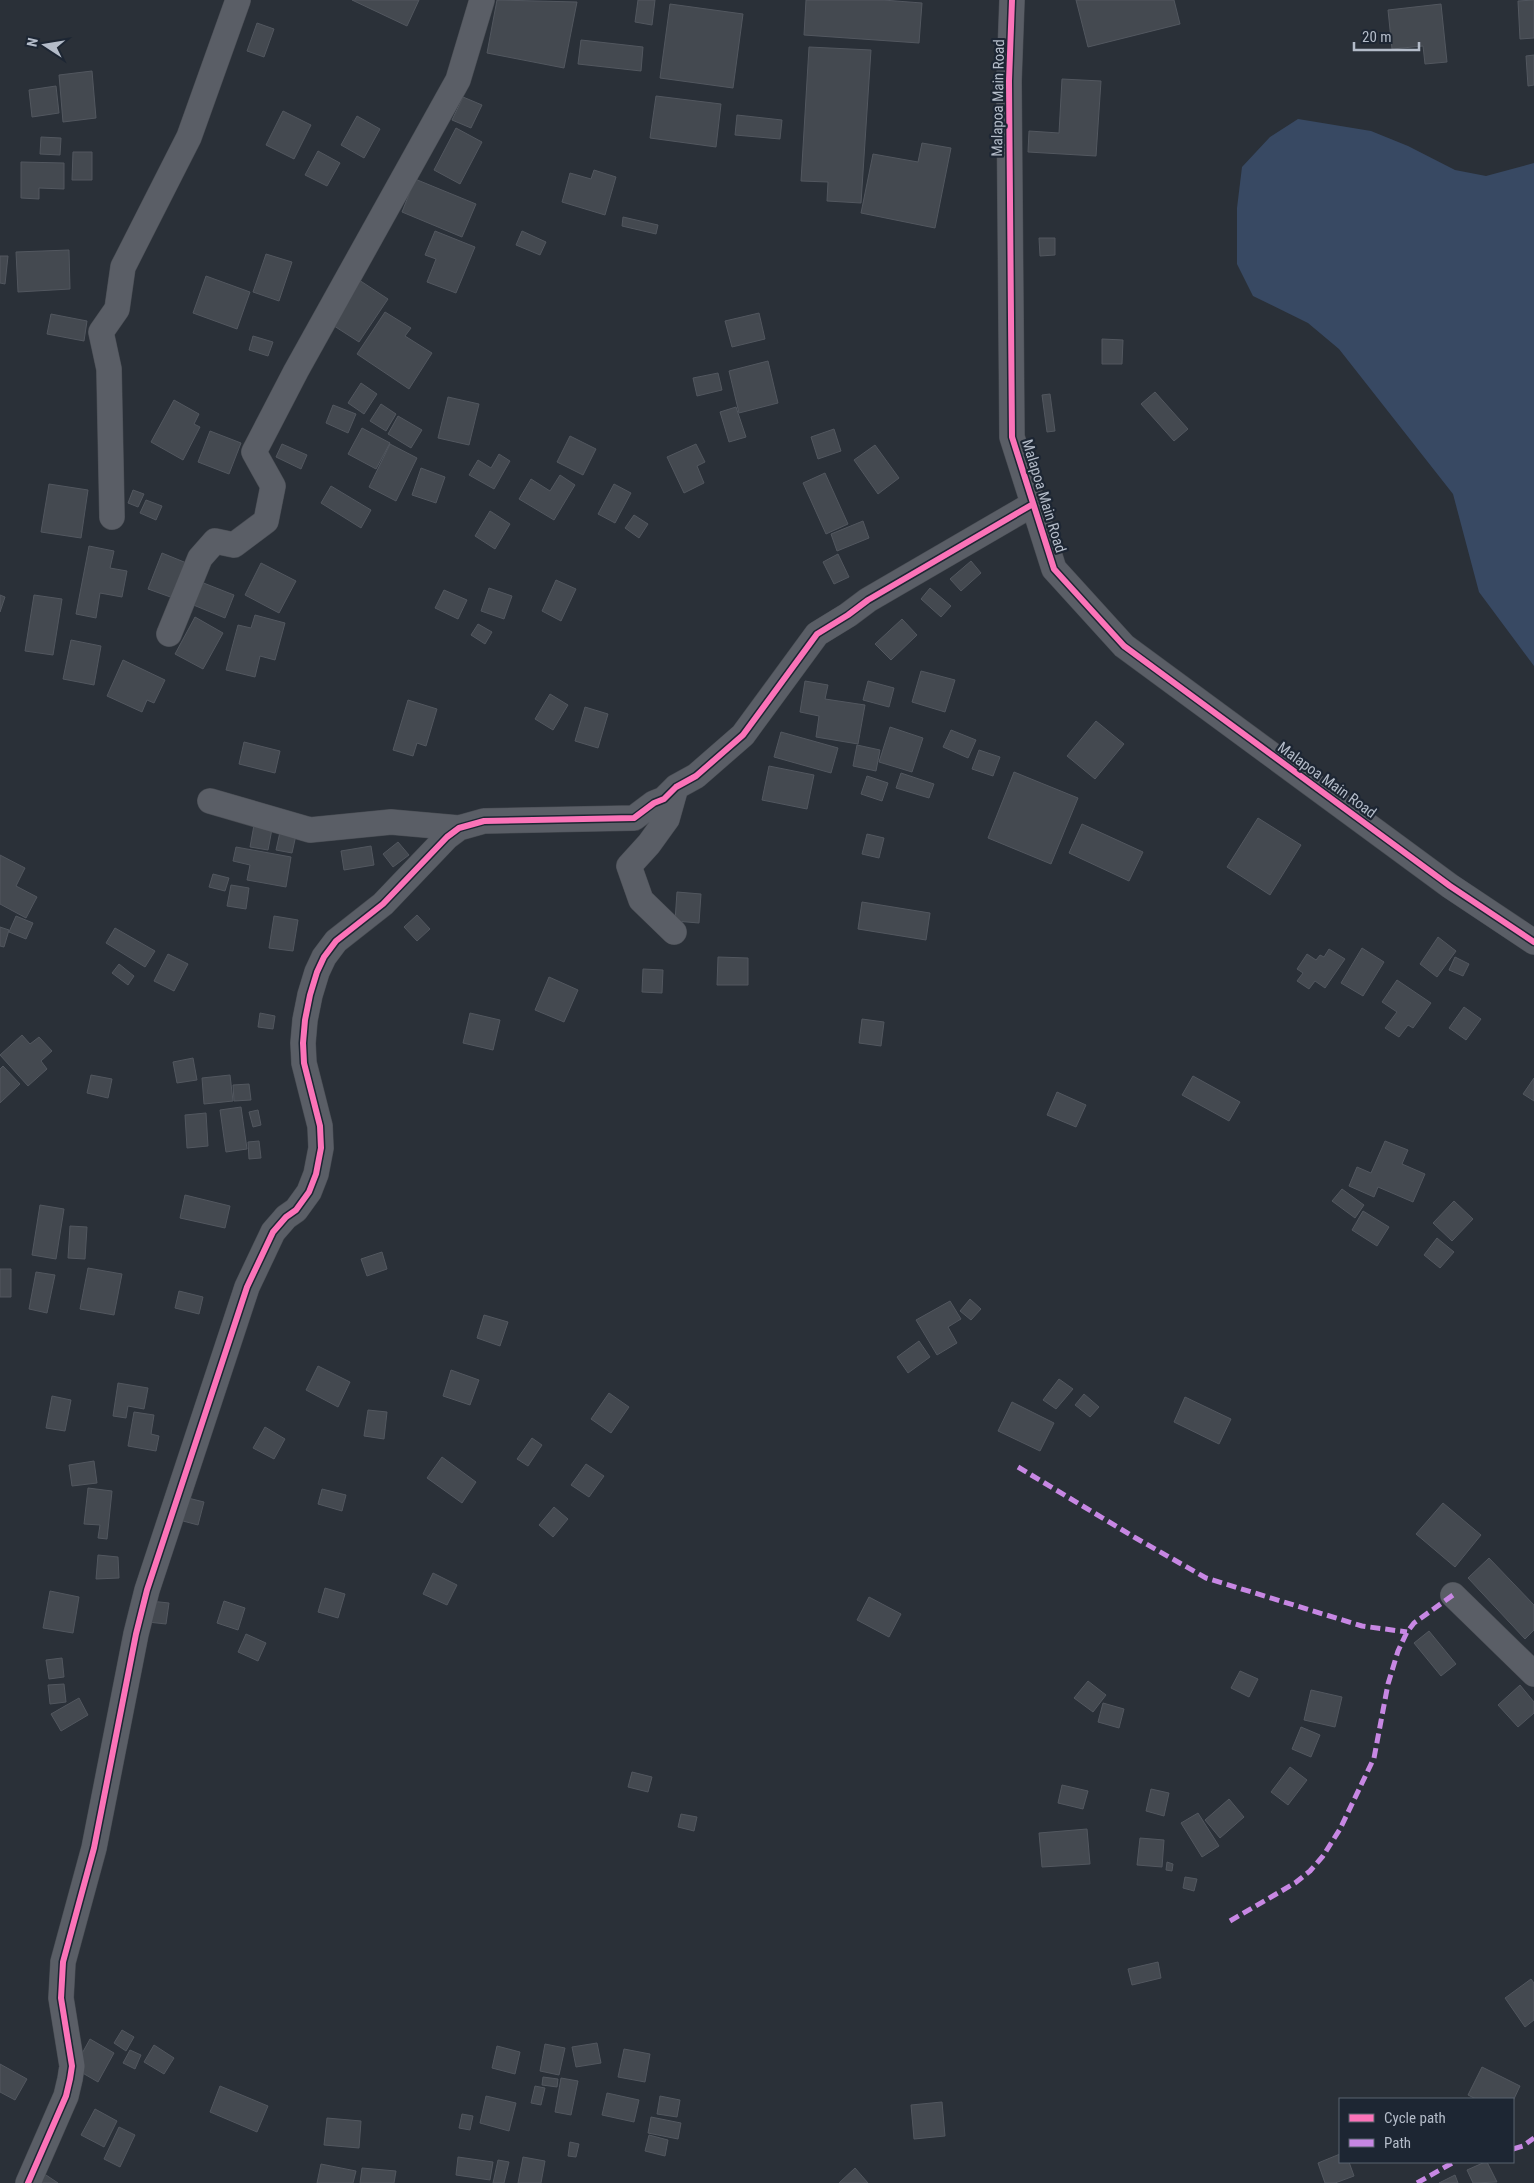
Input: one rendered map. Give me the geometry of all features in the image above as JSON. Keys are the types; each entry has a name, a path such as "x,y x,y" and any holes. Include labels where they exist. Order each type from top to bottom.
{"street":[{"path":"112,517 109,369 101,332 117,309 123,267 189,137 238,0"},
{"path":"169,634 200,558 215,541 234,545 266,521 273,486 254,452 296,371 458,80 482,0"},
{"name":"Malapoa Main Road","path":"1012,0 1009,81 1012,437 1054,569 1124,646 1450,886 1534,942"},
{"path":"210,801 310,830 392,822 459,828 484,821 634,818 654,803 664,799 676,787 696,776 743,735 817,634 868,600 1033,504"},
{"path":"674,932 641,900 629,866 649,844 667,818 676,787"},
{"path":"28,2183 66,2096 70,2079 72,2066 61,1998 63,1962 94,1848 136,1634 147,1590 247,1286 273,1232 286,1216 296,1210 309,1192 316,1174 321,1148 320,1126 304,1063 303,1043 304,1020 317,972 336,941 383,904 447,837 459,828"},
{"path":"1453,1595 1534,1674"}],"water":[{"path":"1298,119 1371,131 1408,146 1455,170 1486,176 1534,163 1534,666 1479,592 1453,494 1339,349 1308,323 1253,296 1237,264 1237,208 1242,167 1270,137"}],"building":[{"path":"352,0 419,0 407,26"},
{"path":"497,0 577,2 564,68 487,53"},
{"path":"638,0 655,0 652,25 635,22"},
{"path":"806,0 883,0 922,3 919,43 804,35"},
{"path":"1076,0 1174,0 1180,24 1088,47"},
{"path":"1534,0 1534,38 1520,39 1518,1"},
{"path":"670,4 743,14 733,88 660,78"},
{"path":"1441,4 1447,62 1425,64 1423,46 1392,49 1388,10"},
{"path":"257,23 274,29 264,57 247,51"},
{"path":"581,40 643,47 641,71 578,64"},
{"path":"809,47 871,50 861,203 827,201 828,182 801,181"},
{"path":"1534,55 1534,85 1528,86 1526,56"},
{"path":"92,71 96,118 63,122 59,75"},
{"path":"1062,79 1101,81 1096,156 1028,152 1029,131 1059,133"},
{"path":"56,86 59,113 32,117 29,90"},
{"path":"656,96 721,104 716,147 650,138"},
{"path":"463,97 482,105 471,128 452,120"},
{"path":"283,111 311,125 294,159 266,145"},
{"path":"737,115 782,120 780,139 735,135"},
{"path":"357,116 380,129 364,158 341,145"},
{"path":"456,128 482,142 460,184 434,170"},
{"path":"41,137 61,138 60,155 40,154"},
{"path":"922,143 951,148 935,228 861,213 873,154 918,162"},
{"path":"318,151 340,163 327,186 305,175"},
{"path":"73,152 92,152 92,180 72,180"},
{"path":"21,162 64,163 64,189 39,188 39,199 21,198"},
{"path":"594,170 616,177 605,215 562,202 570,173 591,179"},
{"path":"415,179 476,204 462,237 402,212"},
{"path":"623,217 658,225 656,234 622,226"},
{"path":"435,231 475,247 456,293 427,282 436,259 425,255"},
{"path":"522,231 546,242 540,255 516,245"},
{"path":"1039,238 1055,238 1055,255 1040,256"},
{"path":"69,250 70,289 18,292 16,252"},
{"path":"266,254 292,262 279,301 253,292"},
{"path":"0,256 8,256 5,284 0,283"},
{"path":"206,276 250,292 237,329 193,313"},
{"path":"359,280 388,299 359,342 331,324"},
{"path":"385,312 411,328 405,336 432,353 409,389 357,354"},
{"path":"759,313 765,339 732,347 725,321"},
{"path":"51,314 87,321 84,341 47,334"},
{"path":"253,336 273,342 268,356 249,350"},
{"path":"1102,339 1123,340 1122,364 1102,364"},
{"path":"768,361 778,403 739,413 729,371"},
{"path":"718,373 722,390 697,396 693,378"},
{"path":"361,383 377,394 364,414 348,403"},
{"path":"1155,392 1188,429 1174,441 1141,404"},
{"path":"1050,394 1055,431 1047,432 1042,395"},
{"path":"448,397 479,404 469,445 438,438"},
{"path":"174,400 199,414 194,424 200,427 183,460 151,442"},
{"path":"381,404 396,414 386,431 370,421"},
{"path":"333,405 356,414 348,433 326,423"},
{"path":"736,407 746,437 729,442 720,412"},
{"path":"398,416 422,430 411,448 388,434"},
{"path":"362,428 390,443 376,469 348,454"},
{"path":"834,429 841,451 818,459 811,437"},
{"path":"210,431 241,443 229,474 198,462"},
{"path":"570,436 596,449 583,475 557,462"},
{"path":"282,444 307,455 301,469 276,457"},
{"path":"390,444 417,458 396,501 369,487"},
{"path":"696,444 705,462 697,466 704,483 684,493 667,457"},
{"path":"875,445 899,478 878,494 854,460"},
{"path":"499,454 510,461 494,489 469,475 478,460 491,468"},
{"path":"421,468 445,477 436,503 412,495"},
{"path":"825,473 848,524 826,534 803,483"},
{"path":"560,475 575,485 554,520 519,499 531,479 550,491"},
{"path":"49,484 88,490 81,538 41,532"},
{"path":"614,484 631,493 615,523 598,514"},
{"path":"331,486 371,510 361,528 321,503"},
{"path":"133,490 144,494 138,507 128,503"},
{"path":"146,500 162,506 156,520 140,513"},
{"path":"490,511 510,524 495,549 475,536"},
{"path":"634,515 648,524 639,538 625,528"},
{"path":"863,521 869,538 837,551 831,534"},
{"path":"89,546 114,551 110,568 127,571 122,597 100,593 96,618 76,614"},
{"path":"162,553 189,564 176,599 148,589"},
{"path":"838,554 849,577 834,584 823,562"},
{"path":"971,561 981,573 961,591 950,579"},
{"path":"261,563 296,581 279,613 245,595"},
{"path":"556,580 576,589 561,621 542,611"},
{"path":"201,582 234,595 225,618 191,604"},
{"path":"489,588 512,596 504,619 481,611"},
{"path":"930,588 951,606 941,617 921,599"},
{"path":"444,590 467,600 458,619 435,608"},
{"path":"0,595 5,597 0,612"},
{"path":"34,595 62,599 53,655 25,651"},
{"path":"255,615 285,623 275,660 260,656 255,677 226,670 238,625 251,628"},
{"path":"195,617 223,633 203,669 175,654"},
{"path":"902,619 917,635 891,660 875,644"},
{"path":"478,624 492,632 485,644 471,635"},
{"path":"71,640 101,646 94,685 63,679"},
{"path":"123,660 165,680 154,703 147,700 142,712 107,696"},
{"path":"921,671 955,680 945,712 912,702"},
{"path":"805,681 828,685 825,699 865,705 858,744 816,737 819,716 800,712"},
{"path":"868,681 894,688 889,707 863,700"},
{"path":"550,694 568,705 553,730 535,719"},
{"path":"408,700 437,709 426,746 417,743 413,756 393,750"},
{"path":"585,707 608,714 598,748 575,741"},
{"path":"1096,721 1124,744 1095,779 1067,756"},
{"path":"890,727 923,738 912,772 879,762"},
{"path":"951,730 976,740 968,758 943,747"},
{"path":"781,732 838,748 831,773 774,757"},
{"path":"244,742 280,751 275,773 239,764"},
{"path":"857,745 880,750 876,771 853,766"},
{"path":"979,750 1000,757 993,776 972,769"},
{"path":"769,766 814,775 807,809 762,800"},
{"path":"1014,772 1078,798 1051,864 988,838"},
{"path":"901,773 934,784 929,798 896,788"},
{"path":"867,776 888,783 882,801 861,794"},
{"path":"1258,818 1301,845 1270,895 1227,867"},
{"path":"1082,824 1143,852 1129,881 1069,853"},
{"path":"254,825 272,829 268,850 250,847"},
{"path":"280,832 296,835 292,853 276,850"},
{"path":"867,834 884,838 879,858 862,854"},
{"path":"398,842 409,855 393,867 383,854"},
{"path":"371,846 374,865 344,870 341,851"},
{"path":"236,847 291,857 286,887 247,880 250,865 233,861"},
{"path":"0,855 25,868 16,886 37,897 26,918 0,904"},
{"path":"213,874 229,878 225,891 209,887"},
{"path":"231,885 249,888 246,909 227,906"},
{"path":"677,892 701,894 699,923 675,921"},
{"path":"862,902 930,913 926,940 858,929"},
{"path":"417,915 430,929 417,941 404,927"},
{"path":"16,916 33,923 26,939 9,932"},
{"path":"274,916 298,920 293,951 269,948"},
{"path":"0,927 9,930 4,947 0,946"},
{"path":"115,928 155,951 145,967 106,943"},
{"path":"1438,937 1456,951 1437,977 1420,964"},
{"path":"1362,948 1384,962 1363,996 1341,983"},
{"path":"1329,949 1345,959 1325,988 1315,981 1309,989 1297,981 1303,973 1297,969 1307,954 1316,960 1320,955 1324,957"},
{"path":"168,954 188,964 174,991 154,981"},
{"path":"718,957 748,958 748,985 717,985"},
{"path":"1455,957 1469,964 1463,976 1449,970"},
{"path":"119,964 134,976 128,985 112,973"},
{"path":"643,969 663,970 662,993 642,992"},
{"path":"549,977 578,990 564,1022 535,1010"},
{"path":"1397,980 1431,1003 1413,1028 1408,1025 1399,1037 1385,1028 1397,1012 1382,1002"},
{"path":"1464,1007 1481,1019 1466,1040 1449,1028"},
{"path":"260,1013 275,1016 273,1029 258,1027"},
{"path":"470,1013 500,1020 493,1050 463,1043"},
{"path":"862,1019 884,1022 881,1046 859,1043"},
{"path":"22,1035 30,1044 39,1037 52,1051 41,1061 47,1069 28,1086 0,1055"},
{"path":"193,1058 197,1080 177,1083 173,1062"},
{"path":"3,1066 20,1084 0,1103 0,1069"},
{"path":"91,1075 112,1079 108,1098 87,1093"},
{"path":"230,1075 233,1101 204,1104 202,1078"},
{"path":"1193,1076 1240,1102 1229,1121 1182,1095"},
{"path":"1534,1078 1534,1101 1523,1094"},
{"path":"249,1084 251,1100 234,1101 233,1085"},
{"path":"1057,1092 1086,1105 1076,1127 1047,1115"},
{"path":"241,1107 247,1149 226,1152 220,1110"},
{"path":"258,1110 261,1125 253,1127 249,1112"},
{"path":"206,1113 208,1146 187,1148 185,1115"},
{"path":"259,1141 261,1158 249,1159 248,1142"},
{"path":"1385,1141 1408,1150 1402,1164 1425,1174 1413,1202 1378,1187 1374,1197 1349,1186 1357,1167 1371,1173"},
{"path":"1342,1189 1364,1205 1355,1218 1332,1201"},
{"path":"185,1195 230,1206 225,1228 180,1218"},
{"path":"1454,1201 1473,1219 1452,1241 1433,1223"},
{"path":"40,1205 64,1209 56,1259 32,1255"},
{"path":"1363,1211 1389,1227 1377,1246 1352,1230"},
{"path":"70,1226 87,1227 85,1259 68,1258"},
{"path":"1437,1238 1454,1252 1440,1268 1424,1255"},
{"path":"382,1252 387,1269 367,1276 361,1259"},
{"path":"88,1268 122,1274 114,1315 80,1309"},
{"path":"0,1269 11,1269 11,1297 0,1297"},
{"path":"36,1272 55,1275 47,1313 29,1309"},
{"path":"179,1291 203,1297 199,1314 175,1308"},
{"path":"970,1299 981,1309 971,1320 960,1311"},
{"path":"950,1301 961,1319 948,1327 957,1343 937,1355 916,1320"},
{"path":"484,1315 508,1322 500,1346 477,1338"},
{"path":"919,1341 930,1357 908,1373 897,1357"},
{"path":"318,1366 350,1382 338,1407 306,1390"},
{"path":"451,1370 479,1380 470,1405 443,1396"},
{"path":"1059,1379 1073,1389 1056,1409 1043,1400"},
{"path":"118,1383 148,1388 144,1409 128,1406 126,1418 113,1416"},
{"path":"609,1393 629,1407 611,1433 591,1419"},
{"path":"1084,1394 1099,1407 1090,1417 1075,1405"},
{"path":"52,1396 71,1400 65,1431 46,1428"},
{"path":"1185,1397 1231,1419 1219,1444 1174,1422"},
{"path":"1012,1402 1054,1423 1040,1451 998,1431"},
{"path":"368,1410 387,1412 384,1439 364,1436"},
{"path":"134,1412 154,1415 151,1434 159,1436 156,1451 128,1446"},
{"path":"265,1427 285,1439 274,1459 253,1448"},
{"path":"532,1438 542,1445 528,1466 517,1459"},
{"path":"442,1457 476,1482 462,1503 427,1478"},
{"path":"94,1461 97,1483 72,1486 69,1465"},
{"path":"586,1464 604,1476 589,1497 571,1485"},
{"path":"88,1488 112,1491 107,1539 98,1538 100,1525 84,1524"},
{"path":"322,1489 346,1495 342,1511 318,1504"},
{"path":"188,1498 204,1502 198,1525 183,1521"},
{"path":"1443,1503 1481,1535 1455,1567 1416,1534"},
{"path":"554,1507 568,1519 553,1537 539,1525"},
{"path":"98,1555 118,1557 119,1578 96,1579"},
{"path":"1489,1558 1534,1605 1534,1630 1525,1639 1468,1578"},
{"path":"433,1573 457,1585 447,1605 423,1594"},
{"path":"325,1588 345,1594 338,1618 318,1612"},
{"path":"50,1591 79,1597 73,1633 43,1628"},
{"path":"869,1597 901,1614 889,1637 857,1620"},
{"path":"150,1601 169,1603 166,1624 148,1622"},
{"path":"224,1601 245,1608 238,1630 217,1623"},
{"path":"1429,1631 1456,1664 1441,1676 1414,1643"},
{"path":"246,1634 266,1643 258,1661 238,1652"},
{"path":"62,1658 64,1677 49,1679 46,1660"},
{"path":"1240,1671 1258,1679 1249,1697 1231,1688"},
{"path":"1088,1681 1106,1695 1093,1712 1074,1698"},
{"path":"64,1684 66,1702 50,1704 48,1685"},
{"path":"1520,1685 1534,1702 1534,1713 1518,1727 1498,1705"},
{"path":"1311,1690 1342,1697 1335,1727 1304,1720"},
{"path":"79,1698 88,1715 61,1731 51,1714"},
{"path":"1103,1703 1124,1709 1119,1728 1098,1722"},
{"path":"1301,1727 1320,1735 1311,1757 1292,1749"},
{"path":"1290,1767 1307,1780 1288,1805 1271,1792"},
{"path":"632,1772 652,1777 648,1792 628,1787"},
{"path":"1062,1785 1088,1791 1083,1809 1058,1803"},
{"path":"1151,1789 1169,1793 1164,1816 1146,1811"},
{"path":"1229,1799 1244,1817 1220,1838 1205,1820"},
{"path":"1198,1813 1219,1846 1202,1857 1181,1823"},
{"path":"681,1814 697,1817 694,1831 678,1827"},
{"path":"1087,1829 1090,1864 1042,1867 1039,1833"},
{"path":"1140,1838 1164,1840 1162,1867 1137,1865"},
{"path":"1167,1862 1173,1864 1172,1871 1166,1870"},
{"path":"1185,1877 1197,1879 1194,1891 1183,1888"},
{"path":"1158,1962 1161,1978 1132,1985 1128,1969"},
{"path":"1531,1979 1534,1983 1534,2020 1525,2027 1505,1998"},
{"path":"122,2030 134,2037 126,2051 114,2043"},
{"path":"90,2039 114,2053 98,2082 74,2068"},
{"path":"597,2043 601,2063 576,2067 572,2047"},
{"path":"545,2044 565,2048 559,2075 540,2071"},
{"path":"154,2045 174,2058 164,2074 144,2062"},
{"path":"497,2046 520,2052 515,2074 492,2068"},
{"path":"624,2049 650,2054 645,2082 618,2077"},
{"path":"130,2050 141,2055 135,2069 123,2063"},
{"path":"0,2064 27,2079 15,2100 0,2092"},
{"path":"1482,2067 1520,2086 1514,2099 1474,2098 1468,2095"},
{"path":"543,2077 558,2079 557,2087 542,2085"},
{"path":"561,2078 578,2081 571,2115 555,2112"},
{"path":"220,2086 268,2106 257,2132 210,2112"},
{"path":"535,2086 545,2088 541,2105 531,2103"},
{"path":"607,2093 639,2100 634,2122 602,2115"},
{"path":"486,2096 516,2103 509,2131 480,2123"},
{"path":"660,2096 680,2100 677,2117 657,2114"},
{"path":"942,2102 945,2136 914,2139 911,2105"},
{"path":"95,2109 117,2121 104,2147 81,2135"},
{"path":"462,2114 473,2116 470,2130 459,2128"},
{"path":"651,2117 681,2123 678,2139 648,2133"},
{"path":"327,2118 361,2121 359,2148 324,2145"},
{"path":"119,2127 135,2135 120,2167 104,2159"},
{"path":"649,2135 668,2140 665,2156 645,2151"},
{"path":"570,2142 579,2144 576,2157 568,2156"},
{"path":"1339,2154 1339,2163 1349,2163 1354,2176 1335,2183 1325,2183 1318,2163"},
{"path":"458,2157 493,2162 490,2180 456,2175"},
{"path":"523,2157 545,2161 541,2183 518,2183"},
{"path":"498,2160 509,2162 504,2183 493,2183"},
{"path":"1483,2163 1488,2163 1497,2182 1473,2183 1467,2170"},
{"path":"321,2164 356,2171 353,2183 317,2183"},
{"path":"362,2168 396,2171 394,2183 360,2183"},
{"path":"855,2168 868,2183 839,2183"},
{"path":"43,2173 58,2183 36,2183"},
{"path":"1455,2175 1458,2183 1439,2183"}],"marked path":[{"path":"1018,1467 1206,1578 1362,1626 1407,1632"},
{"path":"1230,1921 1295,1883 1310,1871 1323,1856 1340,1829 1374,1758 1388,1684 1398,1651 1407,1632 1414,1623 1453,1595"},
{"path":"1514,2149 1523,2146 1534,2138"},
{"path":"1417,2183 1452,2163"}],"cycle path":[{"path":"1012,0 1009,81 1012,437 1054,569 1124,646 1450,886 1534,942"},
{"path":"28,2183 66,2096 70,2079 72,2066 61,1998 63,1962 94,1848 136,1634 147,1590 247,1287 273,1232 286,1217 296,1210 309,1192 316,1174 321,1148 320,1126 304,1063 303,1043 310,995 324,957 336,941 383,904 447,837 459,828 484,821 634,818 654,803 664,799 676,787 696,776 743,735 817,634 868,600 1033,504"}]}
